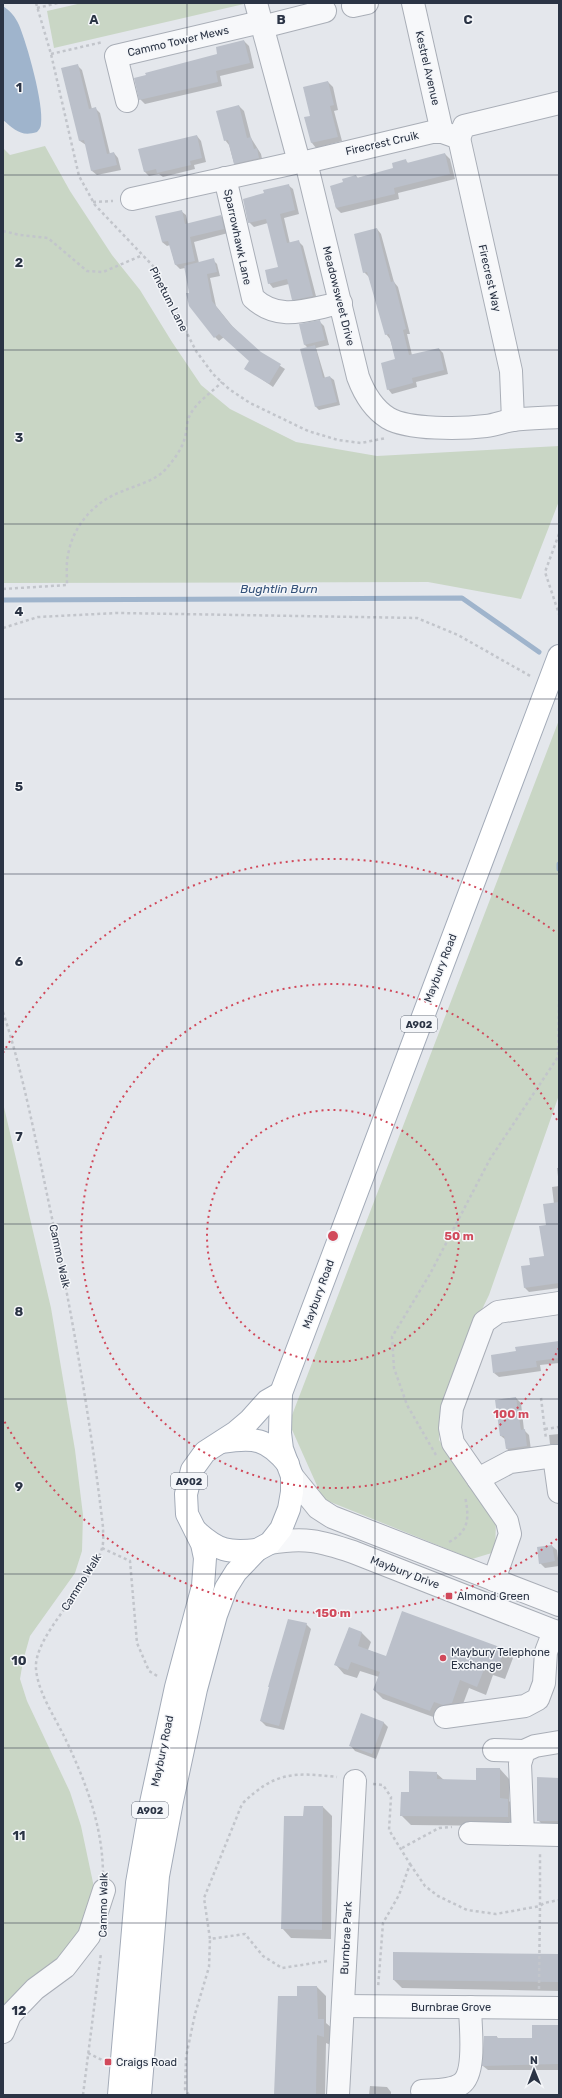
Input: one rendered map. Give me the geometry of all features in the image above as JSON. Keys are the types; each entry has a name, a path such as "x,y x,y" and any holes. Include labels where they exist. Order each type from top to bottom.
{"main road":[{"name":"Maybury Road","path":"140,2095 158,1876 172,1801 196,1689 216,1615 226,1588 236,1572 281,1529 289,1509 292,1492 290,1470 282,1449 280,1433 281,1393 559,656"},
{"name":"Maybury Road","path":"119,2095 137,1884 151,1803 176,1687 203,1586 205,1558 196,1531 187,1514 186,1494 192,1470 205,1452 249,1421 267,1401 281,1393"},
{"name":"Maybury Road","path":"221,1442 244,1438 261,1441 276,1450 290,1470"},
{"name":"Maybury Road","path":"196,1531 209,1544 223,1551 236,1552 263,1546"}],"street":[{"name":"Kestrel Avenue","path":"413,3 450,135"},
{"path":"260,17 325,11"},
{"name":"Cammo Tower Mews","path":"127,101 116,56 260,17"},
{"name":"Meadowsweet Drive","path":"260,17 341,303 358,377 365,395 375,407 388,418 403,424 421,428 486,426 513,420 559,417"},
{"path":"450,135 464,126 559,103"},
{"name":"Firecrest Cruik","path":"302,162 432,132 450,135"},
{"name":"Firecrest Way","path":"450,135 511,371 513,420"},
{"name":"Sparrowhawk Lane","path":"132,199 302,162"},
{"name":"Sparrowhawk Lane","path":"225,178 253,298 263,308 274,312 288,314 341,303"},
{"path":"494,1580 510,1534 507,1521 471,1486 453,1443 450,1428 452,1408 484,1322 498,1312 559,1303"},
{"path":"471,1486 510,1462 554,1456 559,1492"},
{"path":"290,1470 318,1508 332,1517 559,1605"},
{"name":"Maybury Drive","path":"263,1546 302,1539 320,1541 353,1552 557,1632"},
{"path":"445,1717 525,1706 538,1699 544,1683 546,1652 557,1632"},
{"path":"494,1750 524,1751 535,1746 559,1742"},
{"path":"470,1833 541,1835 520,1764 524,1751"},
{"name":"Burnbrae Park","path":"338,2095 355,1781"},
{"path":"3,2032 10,2015 35,1990 65,1967 89,1936 104,1890"},
{"name":"Burnbrae Grove","path":"343,2006 549,2008"},
{"path":"422,2091 449,2088 462,2084 470,2071 470,2007"}],"path":[{"path":"36,3 37,8 58,3"},
{"name":"Pinetum Lane","path":"37,8 51,54 79,176 95,205 153,266 196,352 222,382 250,404 308,431 338,440 361,443 386,438"},
{"path":"3,231 20,235 48,238 87,271 104,272 144,255"},
{"path":"3,589 67,585 68,555 72,536 82,522 94,507 108,497 140,485 155,478 164,471 184,443 188,419 195,407 222,382"},
{"path":"559,534 545,572 559,614"},
{"path":"3,628 38,617 117,613 417,618 458,635 548,686"},
{"path":"439,1458 407,1405 394,1368 392,1337 430,1274 490,1160 558,1057 559,1000"},
{"name":"Cammo Walk","path":"3,1012 18,1065 43,1173 71,1308 84,1385 103,1527 102,1548 93,1568 48,1634 38,1655 36,1668 38,1683 72,1754 94,1809 100,1835 104,1890"},
{"path":"541,1398 545,1428 554,1456"},
{"path":"545,1428 559,1427"},
{"path":"433,1556 438,1548 458,1537 465,1527 471,1486"},
{"path":"102,1548 130,1561 137,1643 149,1671 176,1687"},
{"path":"189,2095 185,2088 186,2057 195,2014 209,1967 210,1939 204,1898 242,1804 254,1792 270,1781 290,1775 326,1776 355,1781"},
{"path":"383,1785 391,1797 389,1830 393,1839 402,1848 410,1864 425,1886 438,1896 467,1910 496,1914 540,1906 544,1903 559,1900"},
{"path":"402,1848 439,1828 462,1826 470,1833"},
{"path":"541,1835 540,1906 549,2008"},
{"path":"377,2006 383,1923 399,1896 410,1864"},
{"path":"210,1939 245,1934 263,1956 282,1968 345,1958"},
{"name":"Cammo Walk","path":"83,2095 102,1949"},
{"path":"88,2053 106,2063"}],"green space":[{"path":"82,3 244,4 54,48 47,11"},
{"path":"45,146 70,191 112,255 140,290 201,385 230,409 296,442 377,456 559,446 559,501 521,599 428,582 3,583 3,148 10,155"},
{"path":"559,720 559,1095 489,1295 469,1336 441,1407 439,1440 496,1521 495,1552 472,1559 323,1499 289,1423"},
{"path":"3,1103 51,1308 75,1450 83,1515 82,1551 75,1573 30,1636 20,1679 27,1701 70,1792 81,1826 95,1892 80,1930 63,1956 3,2011"}],"water":[{"path":"3,6 12,14 17,22 30,59 40,103 41,126 37,132 27,134 18,132 3,120"}],"building":[{"path":"244,40 250,63 216,71 218,82 139,100 134,78 146,75 145,73 217,54 216,47"},
{"path":"78,64 89,109 96,107 107,154 114,152 117,165 91,171 84,140 79,141 61,68"},
{"path":"328,81 334,105 330,106 338,137 311,143 304,117 310,116 303,87"},
{"path":"239,105 247,138 251,137 254,149 257,148 259,158 234,164 228,140 224,141 216,111"},
{"path":"197,135 202,158 190,161 191,165 157,173 156,169 144,172 138,149"},
{"path":"445,153 450,174 394,188 395,194 336,208 330,186 343,182 342,179 356,175 357,178 393,168 392,163 406,159 407,163"},
{"path":"289,184 295,210 280,214 287,243 299,240 313,296 294,300 292,300 287,279 268,284 265,270 278,267 266,219 248,223 243,199 264,193 263,190"},
{"path":"182,210 185,224 221,215 224,229 190,237 195,261 175,265 168,241 162,242 155,216"},
{"path":"377,228 391,282 394,281 406,329 403,330 409,355 439,348 444,370 412,378 413,383 387,390 381,363 395,359 389,334 385,335 367,272 363,273 354,234"},
{"path":"214,258 217,272 207,274 212,301 230,324 261,352 281,364 269,384 244,369 249,361 219,334 214,338 189,306 186,293 189,293 184,266"},
{"path":"320,320 325,340 304,345 299,324"},
{"path":"315,345 323,378 330,376 337,402 315,407 300,349"},
{"path":"559,1202 559,1283 524,1288 521,1266 530,1265 529,1258 544,1256 539,1226 546,1225 543,1204"},
{"path":"559,1341 559,1358 536,1361 537,1367 493,1373 491,1355 516,1351 515,1347"},
{"path":"516,1397 521,1430 525,1429 527,1446 506,1449 504,1436 500,1436 495,1400"},
{"path":"552,1545 555,1561 539,1564 537,1547"},
{"name":"Maybury Telephone Exchange","path":"402,1611 505,1649 496,1671 485,1667 477,1687 460,1680 452,1703 443,1705 434,1702 430,1711 373,1690 380,1672 351,1662 348,1670 334,1665 349,1627 362,1632 358,1646 386,1656"},
{"path":"288,1619 307,1623 279,1726 260,1721 268,1687"},
{"path":"361,1713 384,1722 372,1754 349,1746"},
{"path":"476,1768 500,1768 500,1798 508,1799 508,1817 400,1816 401,1792 409,1792 409,1771 437,1772 437,1779 476,1780"},
{"path":"537,1777 559,1778 559,1821 537,1821"},
{"path":"304,1806 323,1806 322,1930 281,1929 284,1816 303,1816"},
{"path":"393,1952 559,1954 559,1982 393,1980"},
{"path":"297,1986 317,1986 318,2019 324,2019 324,2037 317,2035 316,2095 274,2095 278,1996 297,1996"},
{"path":"532,2025 559,2025 559,2064 482,2066 484,2036 497,2036 497,2038 532,2038"}],"waterway":[{"name":"Bughtlin Burn","path":"3,600 462,598 539,652"},
{"name":"Bughtlin Burn","path":"559,864 559,869"}],"place":[{"name":"Almond Green","path":"449,1596"},
{"name":"Maybury Telephone Exchange","path":"443,1658"},
{"name":"Craigs Road","path":"108,2062"}]}
